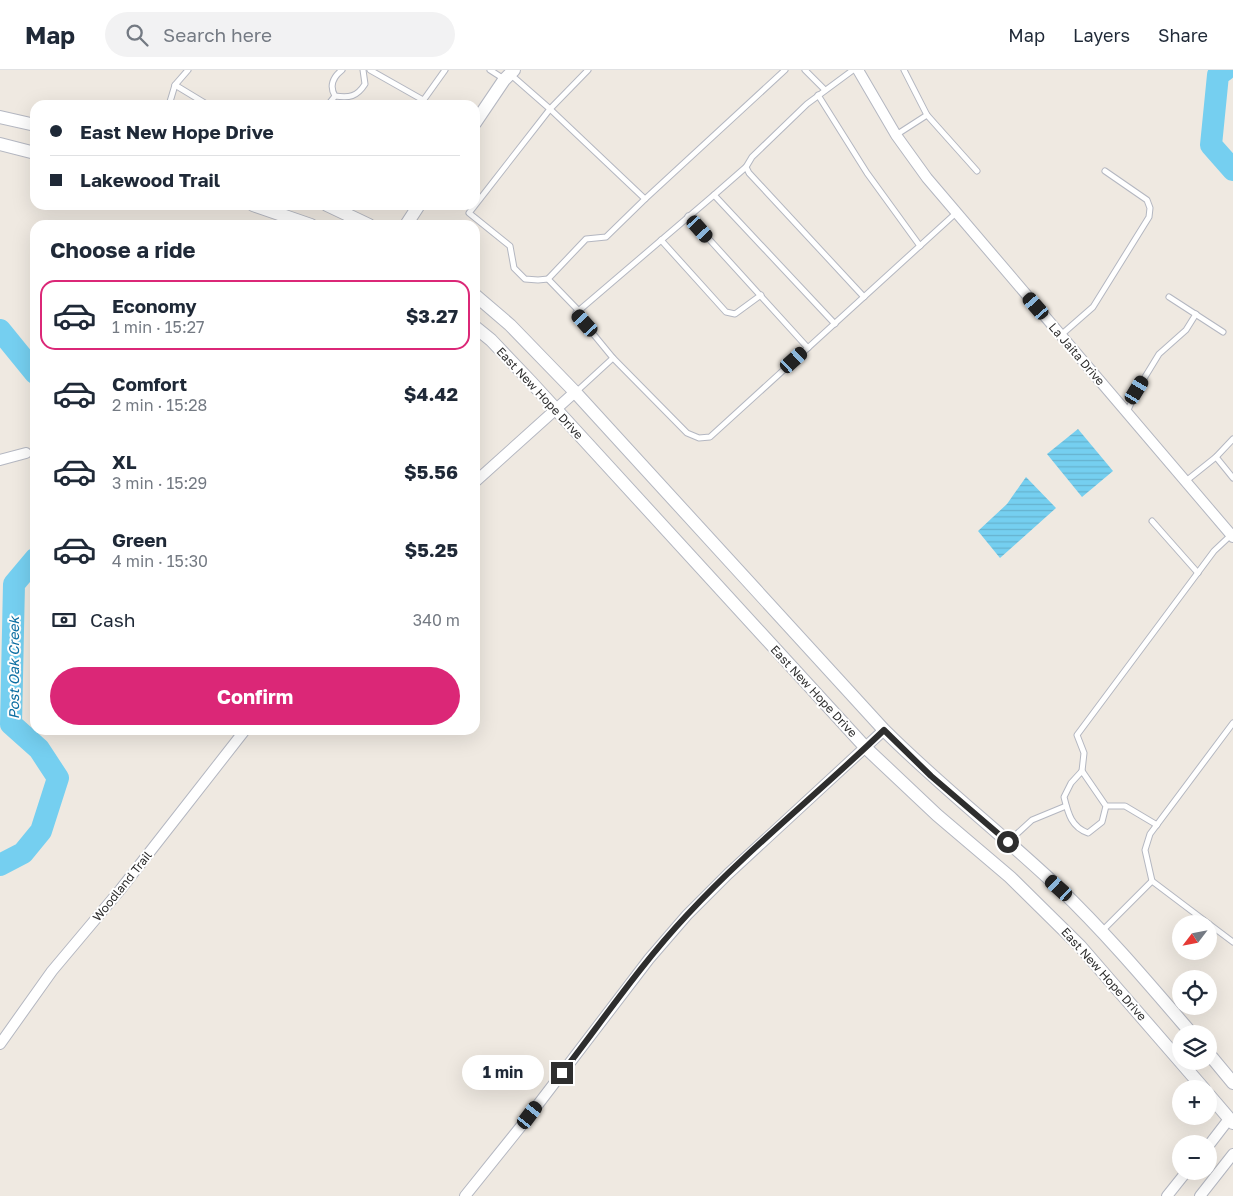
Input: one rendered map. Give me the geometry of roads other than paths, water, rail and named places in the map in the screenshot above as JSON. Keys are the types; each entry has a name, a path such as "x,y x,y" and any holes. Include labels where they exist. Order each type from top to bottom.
{"street":[{"name":"La Jaita Drive","path":"858,70 896,135 927,178 1232,536"},
{"path":"480,115 509,75"},
{"path":"0,117 30,124"},
{"path":"0,144 30,152"},
{"path":"268,210 296,220"},
{"path":"338,210 358,220"},
{"name":"East New Hope Drive","path":"480,299 510,325 575,392 884,730 931,776 1059,888 1184,1025"},
{"name":"East New Hope Drive","path":"480,331 556,409 866,748 901,782 1010,877 1080,946 1196,1080"},
{"path":"480,477 575,392"},
{"path":"0,460 26,453"},
{"path":"465,1196 530,1115 649,959 687,915 728,874 884,730"},
{"name":"Woodland Trail","path":"0,1044 52,971 120,890 242,735"},
{"path":"1217,1059 1233,1067"},
{"path":"1217,1063 1233,1082"},
{"path":"1217,1103 1232,1119 1217,1135"},
{"path":"1200,1196 1233,1154"},
{"path":"1167,1196 1180,1180"}],"lane":[{"path":"170,100 175,85 188,70"},
{"path":"342,70 332,82 332,91 335,96 345,98 354,96 361,91 365,84 364,70"},
{"path":"370,70 418,100"},
{"path":"422,100 445,70"},
{"path":"490,70 509,75 550,109 645,198"},
{"path":"480,199 550,109 588,70"},
{"path":"480,222 510,246 514,268 525,279 548,279 586,239 606,237 645,198 785,70"},
{"path":"805,70 825,90"},
{"path":"853,70 807,104 752,157 746,168 576,313 613,358 687,433 699,438 710,437 956,213"},
{"path":"904,70 927,115 978,170"},
{"path":"175,85 200,100"},
{"path":"332,100 335,96"},
{"path":"818,96 866,173 920,246"},
{"path":"896,135 927,115"},
{"path":"746,168 864,297"},
{"path":"1061,335 1094,307 1149,216 1150,208 1147,200 1105,171"},
{"path":"714,194 835,324"},
{"path":"471,210 469,213 478,220"},
{"path":"688,216 808,348"},
{"path":"661,240 726,312 735,314 761,295"},
{"path":"548,279 578,310"},
{"path":"1169,296 1223,332"},
{"path":"1127,412 1137,390 1159,354 1186,330 1196,314"},
{"path":"575,392 613,358"},
{"path":"1186,481 1216,457 1233,439"},
{"path":"1216,457 1233,478"},
{"path":"1152,521 1198,573"},
{"path":"1082,771 1106,806 1102,822 1088,833 1078,829 1068,814 1064,797 1071,783 1082,771 1084,753 1077,735 1214,551 1232,536"},
{"path":"1197,915 1152,881 1144,850 1150,834 1233,723"},
{"path":"1008,842 1032,820 1066,806"},
{"path":"1106,806 1125,806 1157,825"},
{"path":"1101,932 1152,881"},
{"path":"1218,931 1233,942"}],"water":[{"path":"1078,429 1113,471 1082,497 1047,454"},
{"path":"1026,477 1056,508 1000,558 978,531 1007,504"}],"waterway":[{"path":"1225,70 1218,75 1211,145 1233,170"},
{"name":"Post Oak Creek","path":"0,330 30,367"},
{"name":"Post Oak Creek","path":"0,865 23,853 41,831 58,778 39,749 11,724 14,584 30,565"}]}
